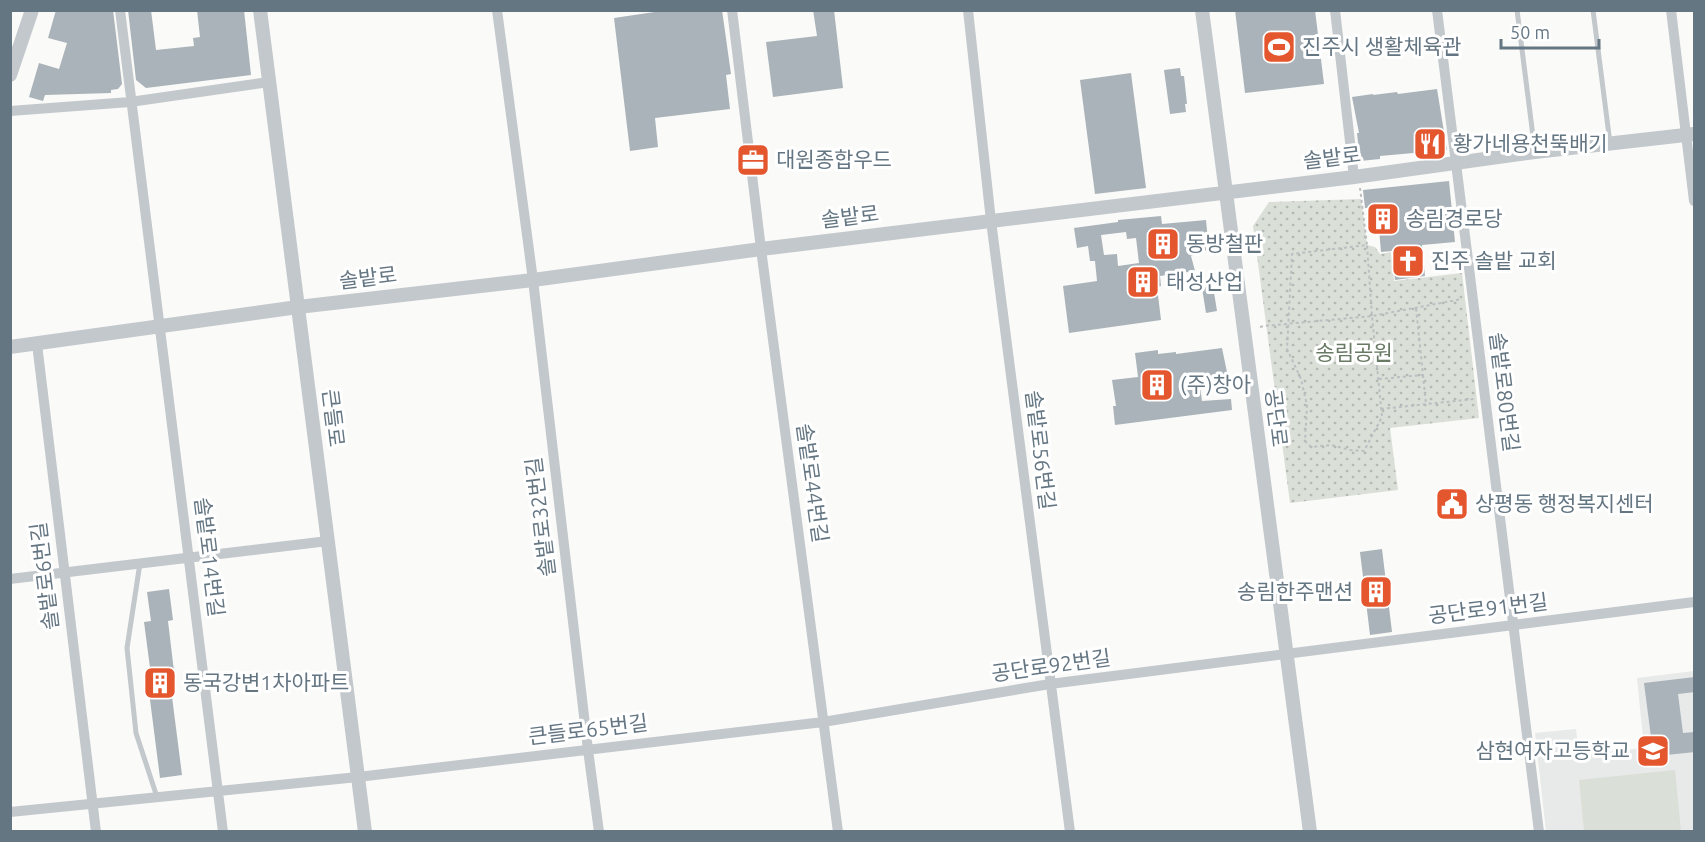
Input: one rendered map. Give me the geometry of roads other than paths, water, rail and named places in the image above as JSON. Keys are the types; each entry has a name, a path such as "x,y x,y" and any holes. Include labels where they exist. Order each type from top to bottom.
{"street":[{"path":"10,75 32,10"},
{"name":"솔밭로14번길","path":"120,10 223,831"},
{"name":"큰들로","path":"260,10 365,831"},
{"name":"솔밭로32번길","path":"497,10 533,280 599,831"},
{"name":"솔밭로44번길","path":"732,10 761,249 838,831"},
{"name":"솔밭로56번길","path":"968,10 992,221 1070,831"},
{"name":"공단로","path":"1202,10 1310,831"},
{"path":"1335,10 1356,177"},
{"name":"솔밭로80번길","path":"1437,10 1539,831"},
{"path":"1671,10 1690,135 1695,201"},
{"path":"10,111 130,102 269,82"},
{"name":"솔밭로","path":"10,347 761,249 1225,191 1356,177 1535,152 1690,135"},
{"name":"솔밭로6번길","path":"37,344 96,831"},
{"path":"10,579 328,541"},
{"name":"공단로91번길","path":"1286,654 1695,602"},
{"name":"공단로92번길","path":"824,722 1050,684 1286,654"},
{"name":"큰들로65번길","path":"10,812 358,777 824,722"}],"lane":[{"path":"1518,10 1535,152"},
{"path":"1593,10 1610,143"},
{"path":"140,563 127,648 136,733 156,797"}],"place":[{"name":"진주시 생활체육관","path":"1279,47"},
{"name":"황가네용천뚝배기","path":"1430,144"},
{"name":"대원종합우드","path":"753,160"},
{"name":"송림경로당","path":"1383,219"},
{"name":"동방철판","path":"1163,244"},
{"name":"진주 솔밭 교회","path":"1408,261"},
{"name":"태성산업","path":"1143,282"},
{"name":"(주)창아","path":"1157,385"},
{"name":"상평동 행정복지센터","path":"1452,504"},
{"name":"송림한주맨션","path":"1376,592"},
{"name":"동국강변1차아파트","path":"160,683"},
{"name":"삼현여자고등학교","path":"1653,751"}],"park label":[{"name":"송림공원","path":"1354,353"}]}
